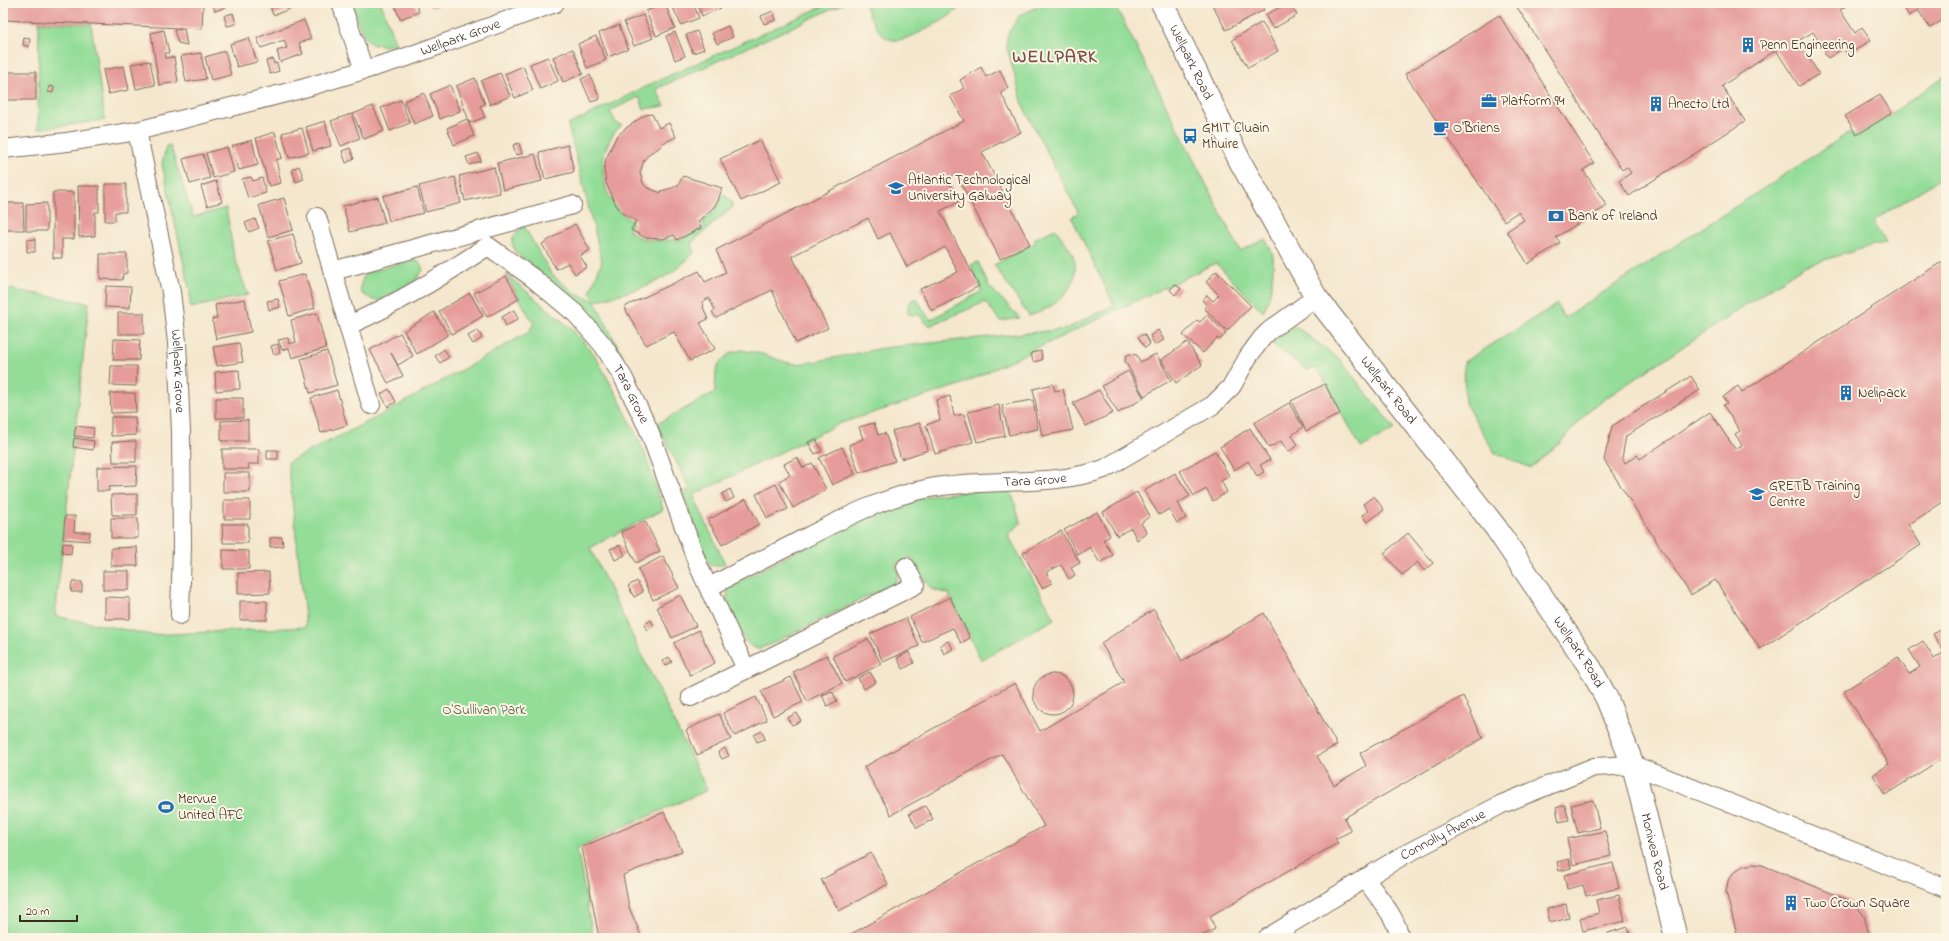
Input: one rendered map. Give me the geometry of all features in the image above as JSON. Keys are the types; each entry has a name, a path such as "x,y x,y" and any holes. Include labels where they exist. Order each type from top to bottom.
{"main road":[{"name":"Wellpark Road","path":"1162,3 1241,163 1316,297 1483,511 1566,629 1607,699 1633,765"},
{"name":"Monivea Road","path":"1633,765 1676,938"}],"street":[{"path":"342,3 364,70"},
{"name":"Wellpark Grove","path":"3,149 67,142 137,131 301,89 404,58 555,3"},
{"name":"Wellpark Grove","path":"137,131 171,292 177,342 181,439 182,547 180,615"},
{"path":"333,271 485,238 572,205"},
{"path":"317,217 371,405"},
{"path":"349,325 382,310 418,290 485,238"},
{"name":"Tara Grove","path":"485,238 576,314 603,345 637,403 657,452 690,546 746,669"},
{"name":"Tara Grove","path":"709,587 855,513 912,492 962,483 1066,478 1086,475 1104,469 1213,405 1232,386 1251,352 1269,331 1316,297"},
{"path":"691,698 915,585 906,567"},
{"path":"1633,765 1946,888"},
{"name":"Connolly Avenue","path":"1267,938 1402,856 1502,804 1594,767 1633,765"},
{"path":"1365,878 1386,906 1400,938"}],"green space":[{"path":"352,3 381,3 396,45 383,46 376,42 375,46 370,43 362,33"},
{"path":"830,3 845,3 656,89 665,106 644,109 639,97 610,111 616,123 622,125 612,136 606,148 603,162 603,176 606,189 612,202 621,213 632,221 629,230 634,234 644,239 656,241 674,239 677,241 704,228 703,221 714,211 724,194 730,200 733,207 691,243 694,253 671,273 648,285 595,301 590,292 602,261 568,125 653,83"},
{"path":"864,3 963,3 938,23 915,35 904,39 895,40 881,34"},
{"path":"1046,3 1114,3 1240,251 1265,239 1270,248 1273,256 1273,270 1270,293 1263,312 1216,263 960,385 841,423 693,495 725,564 717,566 711,565 707,561 683,493 690,489 657,424 715,392 716,372 719,363 730,353 742,350 796,364 813,362 883,348 1066,329 1114,305 1072,218 1078,212 1024,108 1007,48 1007,37 1020,15"},
{"path":"39,22 91,24 105,120 38,129"},
{"path":"1946,75 1946,175 1873,221 1886,243 1874,245 1804,266 1591,408 1561,442 1531,468 1495,453 1465,403 1464,362 1557,304 1564,318 1847,134 1857,135 1892,113"},
{"path":"170,145 193,217 226,208 234,256 248,295 190,308 190,292 162,164 166,146"},
{"path":"524,226 552,275 576,294 595,301 623,357 603,331 578,303 516,253 512,243 513,238 519,230"},
{"path":"1055,229 1073,255 1075,276 1065,294 1058,301 1029,316 994,265 1036,242 1034,239"},
{"path":"414,260 420,263 423,270 415,281 379,301 373,300 361,293 360,287 365,273"},
{"path":"978,262 989,286 1020,318 1000,321 985,302 929,326 919,315 908,314 908,305 913,299 917,299 930,320 982,291 971,265"},
{"name":"O'Sullivan Park","path":"506,274 573,330 594,354 619,399 644,451 663,509 590,548 707,790 577,848 593,938 3,938 3,288 89,303 55,616 152,635 306,627 288,462 383,414 531,331 530,328 534,325"},
{"path":"1295,326 1339,359 1395,429 1361,448 1321,374 1315,368 1307,370 1270,342"},
{"path":"1010,488 1021,523 1008,535 1055,619 981,660 949,594 931,589 911,557 896,564 898,573 895,583 767,646 755,648 751,646 742,637 731,617 727,607 727,601 731,586 859,518 932,495"}],"building":[{"path":"3,3 146,3 203,5 202,29 3,20"},
{"path":"212,3 224,3 226,7 215,11"},
{"path":"269,3 298,3 299,6 273,15"},
{"path":"394,3 415,3 419,12 400,19"},
{"path":"430,3 446,3 432,8"},
{"path":"671,3 693,3 699,18 681,25"},
{"path":"697,3 719,3 721,8 702,16"},
{"path":"1211,3 1260,3 1264,10 1226,30"},
{"path":"1288,3 1297,15 1273,29 1265,15"},
{"name":"Anecto Ltd","path":"1850,3 1840,10 1855,33 1862,27 1871,40 1848,55 1844,48 1828,58 1824,53 1826,52 1813,32 1798,41 1819,74 1799,86 1776,50 1722,86 1745,121 1629,196 1619,181 1631,173 1627,167 1622,170 1515,4"},
{"path":"1901,3 1946,3 1946,18 1930,28 1918,10 1909,16"},
{"path":"665,4 675,28 656,36 646,11"},
{"path":"773,11 776,20 764,24 761,16"},
{"path":"233,13 236,24 227,26 224,16"},
{"path":"643,15 653,38 634,46 624,22"},
{"name":"Platform 94","path":"1499,15 1594,163 1583,170 1607,206 1556,237 1560,243 1528,264 1507,231 1524,220 1518,212 1504,221 1405,74"},
{"path":"304,20 311,39 299,43 303,54 280,62 277,51 287,48 284,40 261,48 257,38"},
{"path":"1262,22 1278,51 1248,68 1232,40"},
{"path":"619,25 628,49 608,57 599,33"},
{"path":"728,26 733,37 717,44 712,33"},
{"path":"184,29 187,45 178,43 174,30"},
{"path":"164,30 169,53 165,53 166,58 174,57 178,82 159,85 151,33"},
{"path":"697,31 704,49 693,53 686,35"},
{"path":"675,32 685,56 675,60 666,36"},
{"path":"596,36 606,60 587,68 578,44"},
{"path":"24,38 30,39 29,47 23,45"},
{"path":"249,38 257,62 237,67 230,44"},
{"path":"573,49 583,74 563,82 553,57"},
{"path":"225,51 231,75 211,80 205,57"},
{"path":"201,53 206,79 186,82 181,56"},
{"path":"548,57 558,81 540,89 530,64"},
{"path":"273,59 274,64 277,63 279,71 270,74 266,61"},
{"path":"150,61 155,85 136,89 131,64"},
{"path":"3,64 6,64 6,72 36,72 36,100 3,100"},
{"path":"124,66 129,90 108,94 103,70"},
{"path":"523,66 533,90 515,98 505,74"},
{"path":"981,67 986,77 1000,70 1008,88 1001,93 1021,132 982,152 1030,244 1000,259 956,174 947,178 959,202 940,211 979,286 932,311 920,289 958,272 945,247 907,267 890,233 878,239 868,218 792,256 828,328 796,343 772,290 716,318 712,312 715,310 709,298 702,302 708,319 700,323 715,349 690,361 674,332 646,345 624,307 699,271 705,282 726,272 716,250 964,121 950,96 964,88 960,80"},
{"path":"500,73 510,96 490,105 481,81"},
{"path":"590,75 600,99 591,102 581,79"},
{"path":"475,78 485,104 480,106 485,117 470,123 456,86"},
{"path":"450,85 460,111 440,119 430,94"},
{"path":"49,86 54,87 53,93 48,92"},
{"path":"424,93 433,116 414,124 404,101"},
{"path":"1880,95 1892,113 1857,135 1845,116"},
{"path":"401,100 410,123 390,131 381,108"},
{"path":"373,106 384,131 364,139 353,114"},
{"path":"351,114 360,138 341,146 331,121"},
{"path":"652,114 659,128 669,123 676,137 663,143 659,148 650,153 644,160 640,173 646,187 661,193 661,191 678,185 683,176 722,188 718,201 713,208 698,221 701,228 677,240 674,235 663,239 646,238 631,230 636,221 622,213 616,205 606,183 604,170 606,159 616,137 645,115"},
{"path":"467,119 474,136 454,145 447,128"},
{"path":"325,121 331,146 313,151 306,127"},
{"path":"302,128 309,153 289,158 282,133"},
{"path":"275,132 282,158 276,160 281,183 269,186 256,138"},
{"path":"252,140 258,165 239,170 232,146"},
{"path":"760,140 781,182 741,201 720,159"},
{"path":"519,143 522,154 516,155 513,145"},
{"path":"568,145 574,172 545,179 539,152"},
{"path":"227,147 234,172 213,178 206,153"},
{"path":"350,148 354,159 346,163 342,151"},
{"path":"478,153 481,161 469,165 466,157"},
{"path":"203,154 210,178 190,184 183,159"},
{"path":"535,154 542,181 503,190 497,163"},
{"path":"299,166 304,179 296,182 292,169"},
{"path":"494,167 500,193 465,201 459,176"},
{"path":"251,177 253,181 262,178 266,193 248,198 242,179"},
{"path":"455,177 461,203 426,212 419,186"},
{"path":"216,181 222,202 207,206 201,186"},
{"path":"105,184 126,184 126,212 115,212 115,221 105,221"},
{"path":"78,186 99,186 99,212 95,212 95,236 79,237"},
{"path":"417,187 424,213 389,221 383,196"},
{"path":"53,192 74,192 74,239 62,239 62,258 53,258"},
{"path":"378,197 385,223 350,232 343,206"},
{"path":"284,198 293,230 268,237 259,205"},
{"path":"3,203 23,203 24,230 3,230"},
{"path":"47,203 47,231 26,231 26,204"},
{"path":"255,219 259,228 249,232 245,223"},
{"path":"575,224 590,250 580,256 587,267 575,274 568,263 556,269 542,244"},
{"path":"293,234 301,263 277,270 268,241"},
{"path":"35,239 35,252 27,252 27,240"},
{"path":"100,254 127,254 127,273 123,274 122,280 100,279"},
{"name":"GRETB Training Centre","path":"1946,259 1946,500 1908,525 1921,545 1760,649 1715,580 1691,595 1604,460 1612,426 1691,376 1700,390 1626,436 1622,458 1625,463 1637,455 1640,459 1710,412 1735,449 1742,445 1735,434 1740,431 1723,405 1727,403 1723,397 1738,386 1742,392"},
{"path":"1216,271 1251,306 1227,331 1204,308 1207,305 1202,300 1207,295 1213,301 1219,295 1206,282"},
{"path":"305,274 315,308 289,316 279,281"},
{"path":"506,276 519,299 487,317 474,293"},
{"path":"1175,284 1181,289 1175,295 1170,290"},
{"path":"106,286 131,287 130,308 105,307"},
{"path":"470,293 483,316 452,334 439,311"},
{"path":"245,299 251,332 216,339 212,319 217,318 215,305"},
{"path":"278,299 280,307 269,310 267,301"},
{"path":"514,310 518,319 506,326 502,317"},
{"path":"434,312 448,335 417,354 404,331"},
{"path":"118,313 144,313 144,334 118,334"},
{"path":"317,313 326,348 292,358 289,348 282,350 278,340 288,338 289,344 296,342 291,320"},
{"path":"1207,315 1226,333 1220,340 1217,338 1203,353 1183,335 1197,320 1200,322"},
{"path":"478,330 482,338 473,344 468,336"},
{"path":"1158,330 1164,340 1155,345 1150,336"},
{"path":"400,333 413,356 398,365 391,353 403,376 388,383 370,350"},
{"path":"1144,334 1150,344 1145,348 1138,337"},
{"path":"114,339 140,340 139,360 113,360"},
{"path":"1187,342 1202,365 1176,383 1161,360"},
{"path":"239,343 243,362 217,366 213,347"},
{"path":"278,344 280,353 274,355 271,346"},
{"path":"444,349 449,357 440,363 435,356"},
{"path":"327,351 337,385 310,393 301,359"},
{"path":"1041,351 1042,360 1033,362 1031,353"},
{"path":"1129,354 1137,355 1140,362 1156,354 1171,380 1144,396 1125,361 1126,356"},
{"path":"111,366 137,366 136,386 110,385"},
{"path":"239,370 240,389 216,391 215,372"},
{"path":"1128,371 1144,398 1118,413 1102,386"},
{"path":"1053,384 1055,391 1063,389 1073,430 1042,436 1033,389"},
{"path":"1325,384 1340,414 1306,431 1291,401"},
{"path":"389,389 396,402 388,407 381,394"},
{"path":"337,390 347,425 321,433 311,398"},
{"path":"1099,390 1113,413 1086,426 1073,403"},
{"path":"110,393 135,393 136,412 111,413"},
{"path":"950,396 954,416 964,414 973,442 935,454 926,425 940,420 936,400"},
{"path":"216,398 243,398 243,418 216,418"},
{"path":"1033,400 1038,429 1009,435 1002,405"},
{"path":"1289,403 1303,427 1292,435 1298,445 1288,452 1281,441 1269,448 1254,423"},
{"path":"999,405 1005,436 977,442 968,412"},
{"path":"111,417 135,417 136,435 111,436"},
{"path":"248,420 248,441 221,441 221,421"},
{"path":"874,423 878,435 885,433 895,461 859,473 849,445 863,439 859,427"},
{"path":"920,423 928,450 901,459 892,431"},
{"path":"76,426 94,428 93,438 74,436"},
{"path":"1250,428 1270,460 1260,465 1264,472 1257,476 1248,461 1234,470 1220,447"},
{"path":"74,438 94,441 93,450 73,447"},
{"path":"816,439 822,451 815,454 808,442"},
{"path":"136,441 136,462 113,462 112,442"},
{"path":"842,447 855,474 832,485 819,458"},
{"path":"222,449 259,449 259,464 248,464 249,469 222,469"},
{"path":"267,450 278,450 278,459 267,459"},
{"path":"1215,451 1229,476 1221,481 1227,492 1213,501 1206,489 1194,496 1180,471"},
{"path":"797,457 803,468 812,463 826,489 793,508 779,481 790,475 784,464"},
{"path":"137,466 136,486 109,487 109,491 97,491 97,467"},
{"path":"223,473 250,473 250,492 223,492"},
{"path":"1175,473 1190,496 1178,503 1186,518 1177,523 1169,509 1159,515 1144,491"},
{"path":"776,484 788,509 767,518 756,494"},
{"path":"730,489 734,498 726,502 722,494"},
{"path":"1137,492 1150,516 1141,523 1147,533 1137,540 1131,528 1117,536 1103,512"},
{"path":"137,494 137,515 112,515 111,495"},
{"path":"1374,496 1384,510 1367,522 1362,515 1368,511 1363,504"},
{"path":"746,499 759,524 722,545 708,520"},
{"path":"224,500 250,500 250,519 224,519"},
{"path":"1097,512 1110,536 1103,540 1113,555 1100,563 1090,547 1078,555 1064,530"},
{"path":"65,516 75,516 74,532 90,532 89,541 63,539"},
{"path":"111,518 138,518 138,538 111,538"},
{"path":"645,521 660,551 636,563 621,532"},
{"path":"222,524 248,524 248,543 223,543"},
{"path":"1061,531 1080,563 1071,568 1075,575 1069,579 1061,565 1046,572 1052,583 1042,588 1023,553"},
{"path":"1408,533 1433,563 1424,571 1417,562 1402,575 1384,553"},
{"path":"282,537 283,546 270,547 270,538"},
{"path":"63,543 72,544 71,554 62,553"},
{"path":"620,545 625,555 615,560 610,549"},
{"path":"137,547 138,566 111,566 111,548"},
{"path":"223,550 249,551 249,569 223,569"},
{"path":"663,556 679,588 653,600 638,569"},
{"path":"103,571 129,571 129,590 103,590"},
{"path":"269,572 270,593 238,594 238,573"},
{"path":"637,581 643,592 634,597 628,586"},
{"path":"72,582 82,582 82,592 71,592"},
{"path":"680,595 696,626 672,638 657,607"},
{"path":"105,597 130,598 130,619 105,619"},
{"path":"950,597 970,638 961,643 953,628 922,642 910,617"},
{"path":"240,601 267,601 267,620 240,620"},
{"path":"1154,609 1182,661 1264,613 1337,745 1317,756 1334,785 1366,766 1360,753 1463,696 1483,738 1344,818 1351,831 1335,839 1338,843 1210,916 1215,929 1198,938 844,938 1044,826 1002,754 891,815 864,767 1015,683 1040,731 1124,682 1101,643"},
{"path":"906,618 919,646 883,662 870,634"},
{"path":"651,620 654,626 647,630 645,624"},
{"path":"1946,626 1946,756 1885,795 1873,775 1889,764 1844,691 1898,657 1909,674 1920,667 1909,650 1923,641 1934,659 1944,652 1933,634"},
{"path":"699,630 715,663 690,675 674,643"},
{"path":"868,639 881,664 845,682 833,656"},
{"path":"948,641 953,649 944,654 940,645"},
{"path":"909,652 914,663 903,669 897,658"},
{"path":"827,655 842,683 807,701 793,672"},
{"path":"669,657 672,662 665,666 662,661"},
{"path":"870,672 876,682 864,689 858,678"},
{"path":"1057,674 1064,677 1070,683 1073,694 1072,702 1064,711 1057,714 1049,714 1042,711 1034,702 1033,690 1036,683 1045,675"},
{"path":"791,677 803,702 773,716 761,691"},
{"path":"832,691 837,701 827,706 822,695"},
{"path":"756,697 767,720 735,736 723,713"},
{"path":"797,713 801,721 792,725 787,718"},
{"path":"719,714 731,739 697,755 686,730"},
{"path":"762,731 765,739 757,742 754,735"},
{"path":"725,748 729,756 722,759 718,752"},
{"path":"1593,800 1600,828 1578,833 1571,805"},
{"path":"1565,805 1569,820 1559,822 1556,808"},
{"path":"925,806 933,819 917,828 909,814"},
{"path":"664,812 682,851 623,875 629,907 642,938 599,938 582,847"},
{"path":"1605,831 1611,856 1573,865 1567,839"},
{"path":"871,853 888,884 839,911 821,880"},
{"path":"1569,859 1571,868 1559,871 1557,862"},
{"path":"1613,863 1619,888 1586,896 1583,885 1567,889 1564,875"},
{"name":"Two Crown Square","path":"1753,864 1762,865 1848,900 1857,906 1864,916 1870,938 1814,938 1813,933 1792,938 1738,938 1726,892 1728,881 1734,872 1743,866"},
{"path":"1619,895 1625,921 1583,931 1580,918 1599,913 1596,900"},
{"path":"1566,904 1569,918 1550,923 1547,909"},
{"path":"1628,927 1631,938 1609,938 1608,933"}],"place":[{"name":"Penn Engineering","path":"1748,45"},
{"name":"Platform 94","path":"1489,101"},
{"name":"Anecto Ltd","path":"1656,104"},
{"name":"O'Briens","path":"1441,128"},
{"name":"GMIT Cluain Mhuire","path":"1190,136"},
{"name":"Atlantic Technological University Galway","path":"896,188"},
{"name":"Bank of Ireland","path":"1556,216"},
{"name":"Nelipack","path":"1846,393"},
{"name":"GRETB Training Centre","path":"1757,494"},
{"name":"Mervue United AFC","path":"166,807"},
{"name":"Two Crown Square","path":"1791,903"}],"district":[{"name":"WELLPARK","path":"1055,58"}]}
